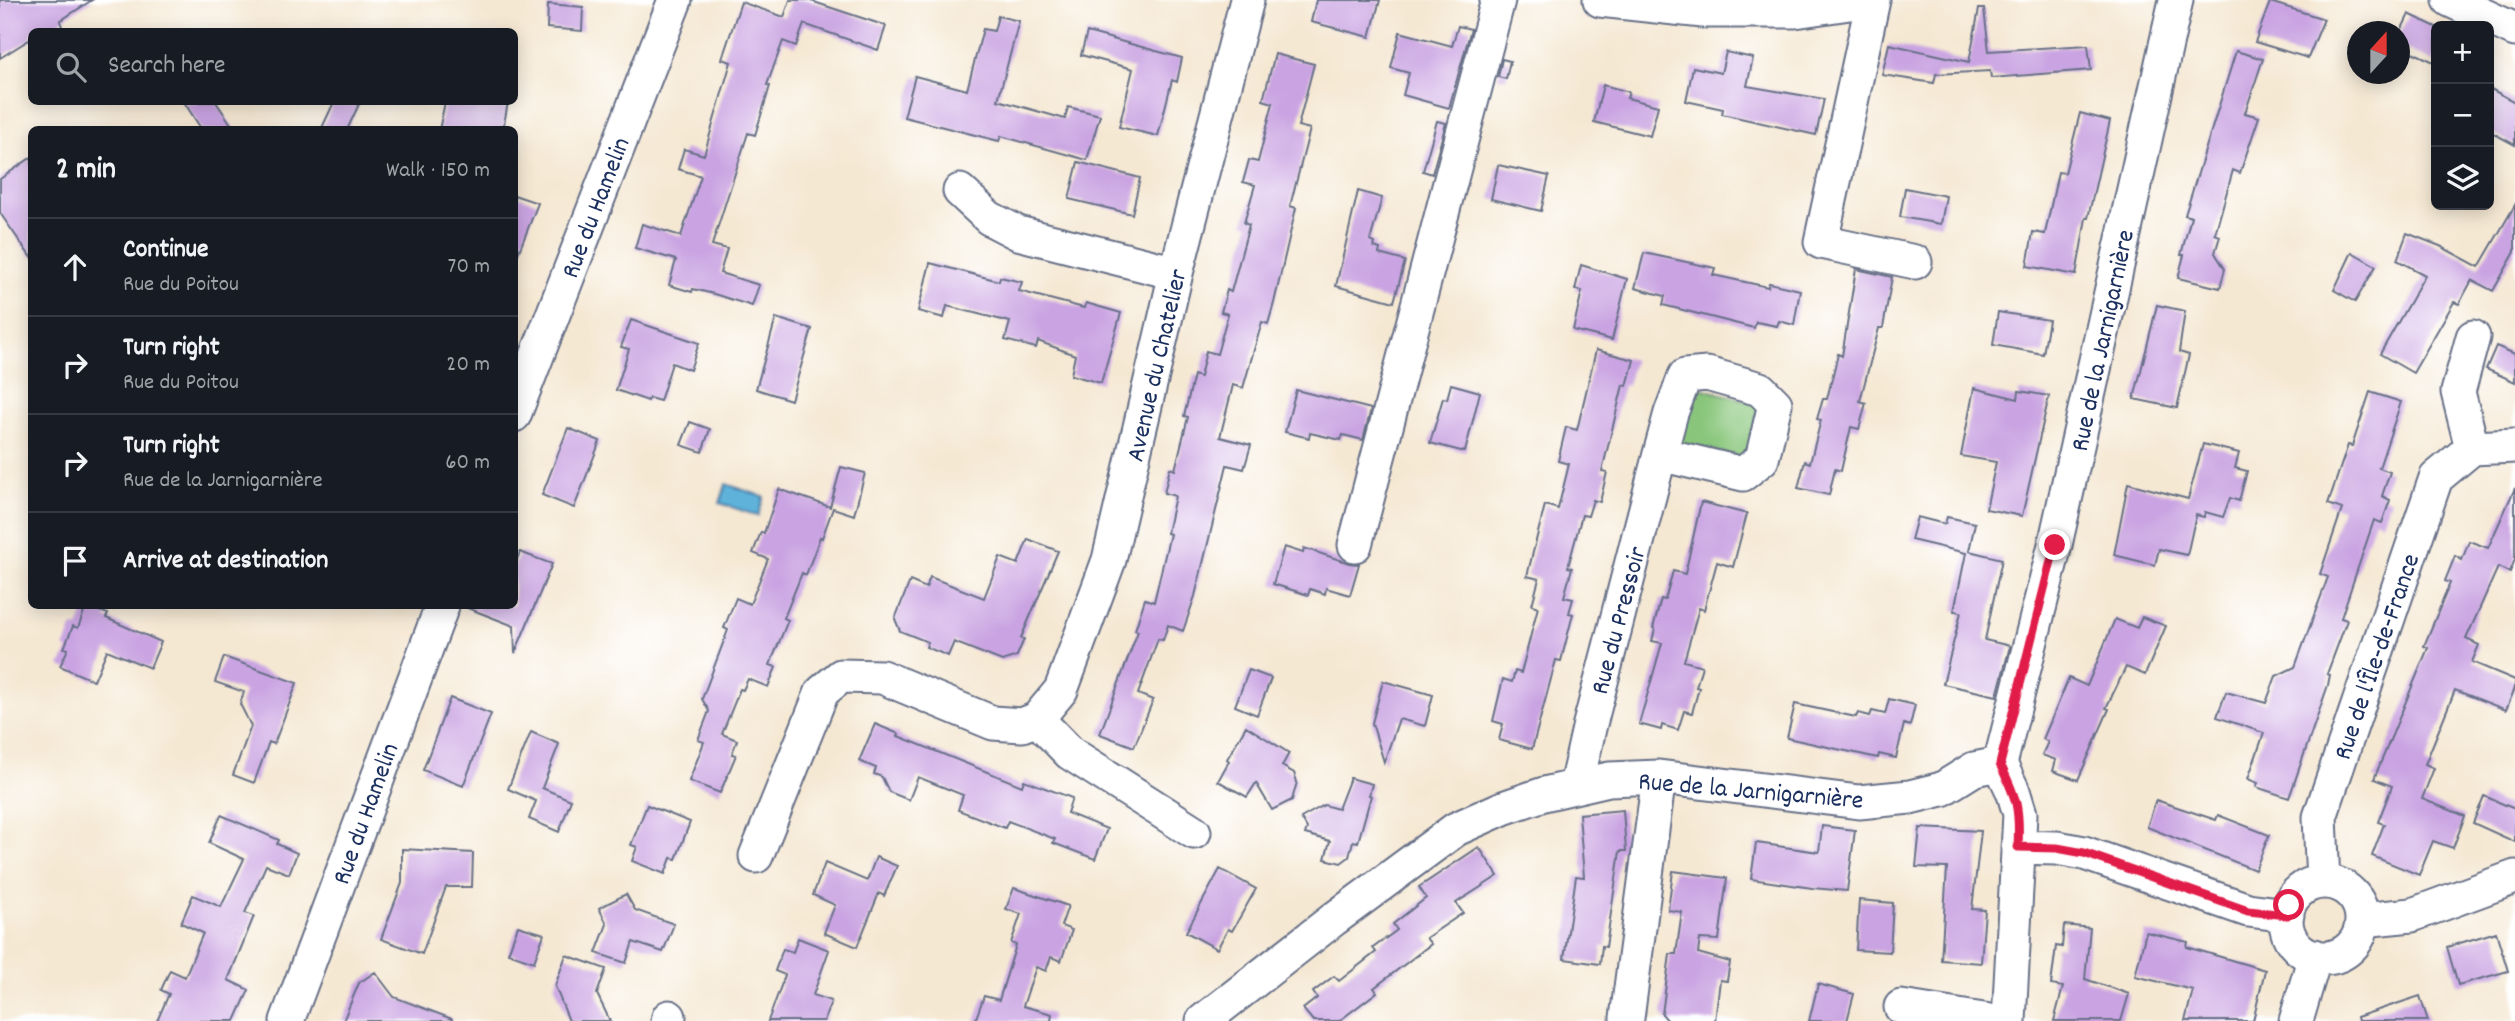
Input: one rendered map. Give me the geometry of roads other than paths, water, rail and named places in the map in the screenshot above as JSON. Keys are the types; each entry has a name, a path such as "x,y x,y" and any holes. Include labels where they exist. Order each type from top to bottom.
{"street":[{"name":"Rue du Hamelin","path":"518,405 675,0"},
{"name":"Avenue du Chatelier","path":"1037,719 1061,690 1108,560 1176,273 1247,0"},
{"path":"1355,545 1498,0"},
{"path":"1600,0 1703,11 1795,10 1872,0 1821,242 1915,262"},
{"name":"Rue de la Jarnigarnière","path":"1203,1021 1323,927 1456,830 1503,808 1544,794 1609,779 1659,777 1859,802 1910,797 1941,789 1974,769 2000,764 2064,506 2176,0"},
{"path":"2450,0 2515,30"},
{"path":"960,191 989,218 1018,233 1176,273"},
{"path":"2473,338 2458,392 2472,448 2515,446"},
{"name":"Rue de l'Île-de-France","path":"2323,882 2320,817 2435,478 2472,448"},
{"name":"Rue du Pressoir","path":"1576,786 1660,454"},
{"name":"Rue du Hamelin","path":"287,1021 441,609"},
{"path":"756,856 822,692 841,676 882,677 993,723 1021,725 1037,719 1070,753 1194,832"},
{"path":"2000,764 2020,814 2009,1021"},
{"path":"1627,1018 1659,777"},
{"path":"2018,847 2057,848 2084,853 2248,911 2287,915"},
{"path":"2362,920 2412,915 2515,877"},
{"path":"2323,882 2346,888 2355,897 2362,920 2361,931 2348,950 2326,958 2315,956 2296,945 2287,926 2287,915 2295,896 2312,884 2323,882"},
{"path":"2296,1021 2315,956"},
{"path":"1901,1007 1990,1021"}],"water":[{"path":"726,484 764,497 758,516 720,503"}]}
